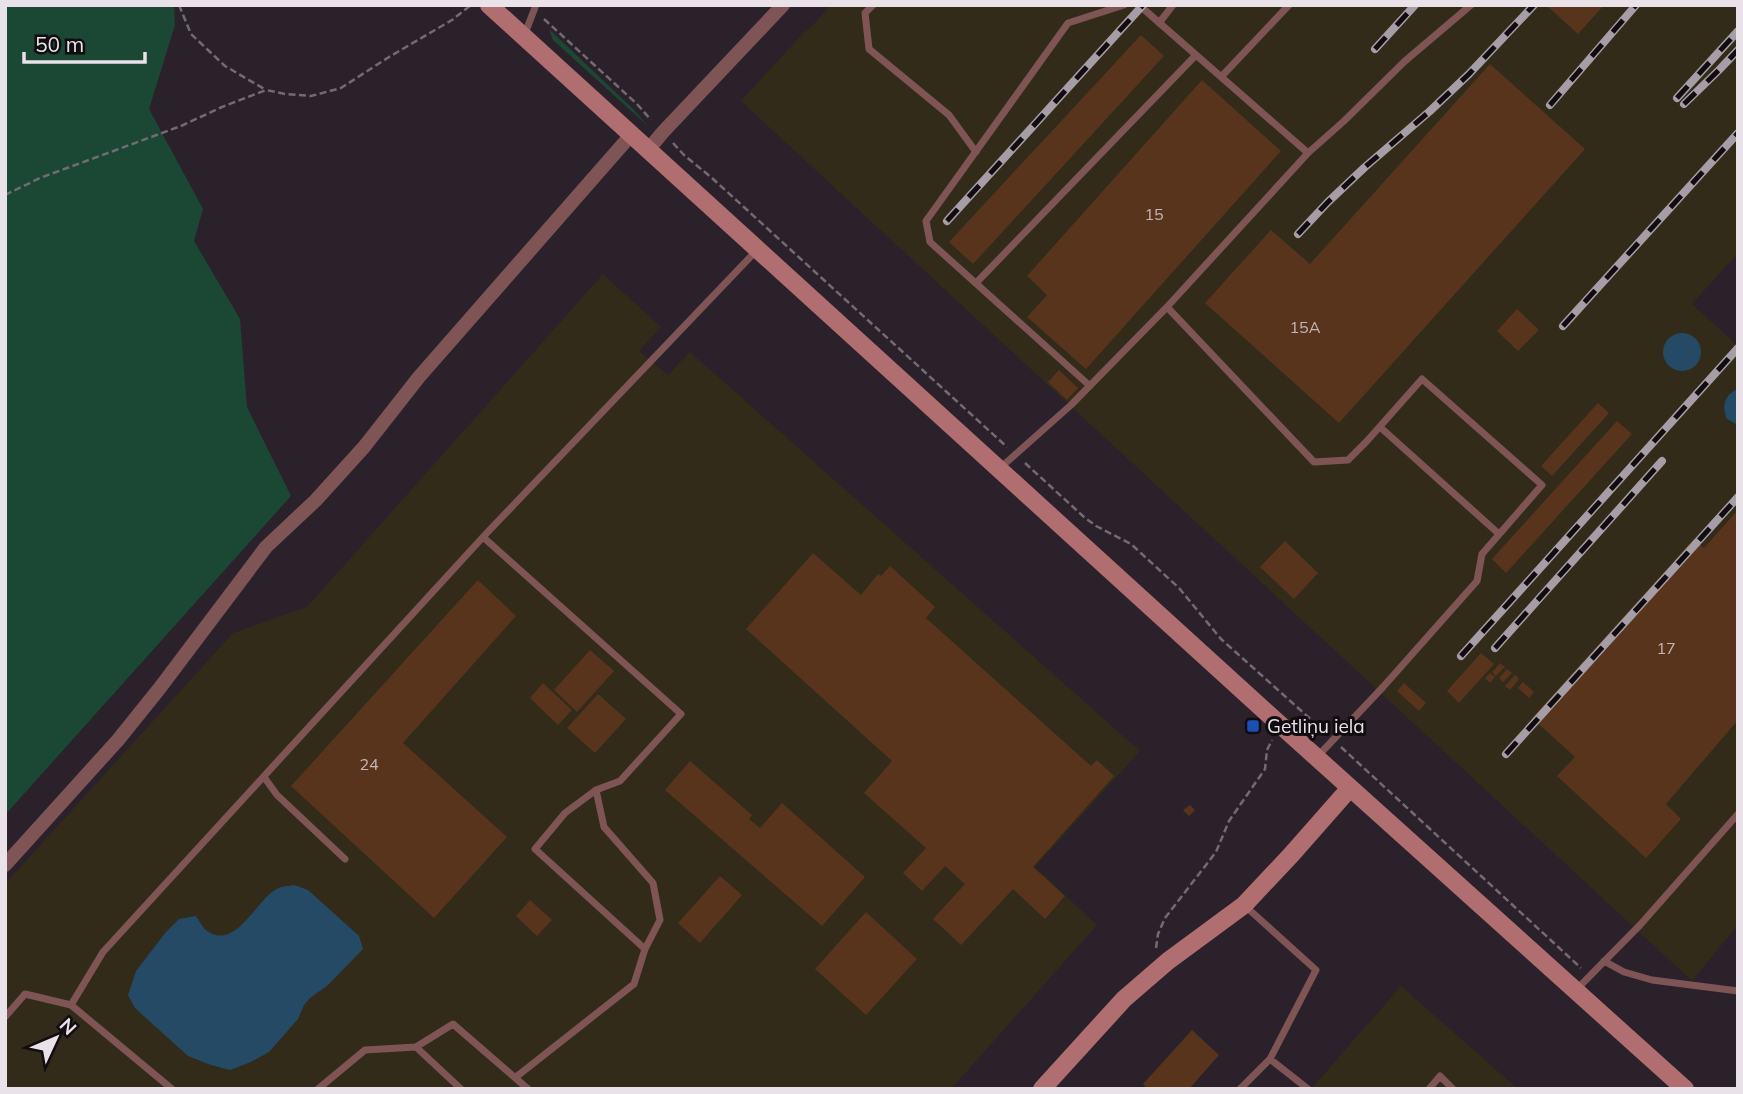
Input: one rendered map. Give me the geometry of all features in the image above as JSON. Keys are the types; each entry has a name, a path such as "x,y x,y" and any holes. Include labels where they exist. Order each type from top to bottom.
{"main road":[{"path":"489,5 1685,1089"},
{"path":"1042,1089 1124,999 1168,961 1244,905 1350,788"}],"street":[{"path":"648,150 783,5"},
{"path":"5,865 118,740 266,547 316,500 364,447 419,377 631,135"}],"lane":[{"path":"873,5 865,13 869,49 949,115 976,152"},
{"path":"1090,386 930,242 926,221 1068,23 1124,5"},
{"path":"1139,5 1308,153"},
{"path":"1159,23 1172,5"},
{"path":"1221,77 1289,5"},
{"path":"999,469 1090,386 1167,307 1308,153 1405,61 1471,5"},
{"path":"524,37 534,7"},
{"path":"976,284 1196,55"},
{"path":"71,1004 103,952 483,537 757,250"},
{"path":"1167,307 1314,462 1348,460 1422,379 1542,485 1482,554 1477,581 1383,687 1316,757"},
{"path":"1380,427 1499,534"},
{"path":"483,537 681,714 620,781 596,790 565,813 536,849 645,949"},
{"path":"264,777 276,795 345,859"},
{"path":"516,1077 634,984 645,949 660,920 653,883 604,827 596,790"},
{"path":"1576,990 1640,925 1738,814"},
{"path":"1240,1089 1270,1059 1315,970 1244,905"},
{"path":"1604,961 1624,972 1652,980 1738,991"},
{"path":"5,1017 25,994 71,1004 172,1089"},
{"path":"318,1089 365,1050 416,1047 453,1024 528,1089"},
{"path":"416,1047 461,1089"},
{"path":"1270,1059 1308,1089"},
{"path":"1429,1089 1440,1076 1453,1089"}],"path":[{"path":"179,5 191,34 225,66 265,90 311,96 341,88 452,20 471,5"},
{"path":"534,7 636,104 684,155 712,177 1084,517 1130,544 1179,588 1221,639 1590,976"},
{"path":"5,195 40,178 181,126 265,90"},
{"path":"1155,951 1165,918 1216,852 1229,821 1265,769 1267,750 1272,738"}],"shaded area":[{"path":"831,5 1738,5 1738,253 1692,304 1738,346 1738,925 1692,981 741,101"},
{"path":"603,274 661,327 639,351 668,375 690,352 1140,751 1035,867 1097,925 951,1089 5,1089 5,884 233,633 307,607"},
{"path":"1401,986 1518,1089 1311,1089"}],"green space":[{"path":"5,5 174,5 175,25 149,109 203,209 194,241 240,319 247,407 291,496 5,815"},
{"path":"549,29 632,108 649,127 553,40"}],"water":[{"path":"1682,333 1695,339 1701,352 1695,365 1682,371 1669,365 1663,352 1669,339"},
{"path":"1738,389 1738,425 1727,419 1724,410 1727,397"},
{"path":"294,885 308,890 359,936 363,949 328,985 310,998 298,1019 269,1052 230,1070 188,1056 135,1008 128,995 136,971 179,919 196,916 206,930 217,935 227,935 245,922 269,894 279,888"}],"building":[{"path":"1546,5 1604,5 1578,34"},
{"path":"1141,35 1164,56 973,264 949,242"},
{"path":"1490,64 1585,149 1339,423 1205,303 1271,230 1310,264"},
{"path":"1202,80 1281,151 1086,369 1027,317 1047,295 1027,276"},
{"path":"1517,309 1539,330 1518,351 1497,331"},
{"path":"1059,370 1078,388 1067,400 1048,382"},
{"path":"1598,403 1609,413 1552,476 1541,466"},
{"path":"1617,421 1632,434 1506,573 1492,559"},
{"path":"1738,510 1738,720 1666,804 1681,819 1646,858 1557,776 1575,757 1532,718 1694,539 1704,548"},
{"path":"1285,541 1318,573 1294,599 1260,567"},
{"path":"813,553 861,595 878,574 881,576 890,566 935,607 926,618 1091,766 1097,760 1114,776 1033,867 1065,896 1045,919 1013,889 961,945 933,919 965,884 945,866 922,891 903,873 926,848 864,793 892,761 746,629"},
{"path":"478,580 516,616 403,743 507,837 434,918 291,786"},
{"path":"590,650 614,671 577,712 554,690"},
{"path":"1481,653 1494,664 1459,703 1447,691"},
{"path":"1500,663 1505,667 1496,676 1492,672"},
{"path":"1507,669 1512,673 1503,682 1499,678"},
{"path":"1490,673 1495,677 1490,683 1485,678"},
{"path":"1515,675 1519,679 1510,690 1505,686"},
{"path":"1523,682 1534,692 1529,698 1518,688"},
{"path":"543,683 572,710 558,725 530,698"},
{"path":"1404,683 1426,703 1419,711 1397,691"},
{"path":"598,694 626,719 595,753 567,728"},
{"path":"690,761 752,815 749,819 760,828 782,803 865,877 822,926 665,790"},
{"path":"1190,805 1195,810 1189,816 1183,810"},
{"path":"720,876 742,895 700,943 678,923"},
{"path":"530,900 552,920 537,936 516,916"},
{"path":"866,912 917,959 866,1015 815,969"},
{"path":"1192,1030 1219,1055 1189,1089 1148,1089 1143,1084"}],"railway":[{"path":"947,221 1143,5"},
{"path":"1375,49 1415,5"},
{"path":"1298,234 1365,167 1469,74 1534,5"},
{"path":"1550,105 1636,5"},
{"path":"1677,98 1738,31"},
{"path":"1684,104 1738,50"},
{"path":"1563,326 1738,133"},
{"path":"1461,656 1738,348"},
{"path":"1495,648 1662,461"},
{"path":"1506,754 1738,497"}],"place":[{"name":"Getliņu iela","path":"1253,726"}]}
